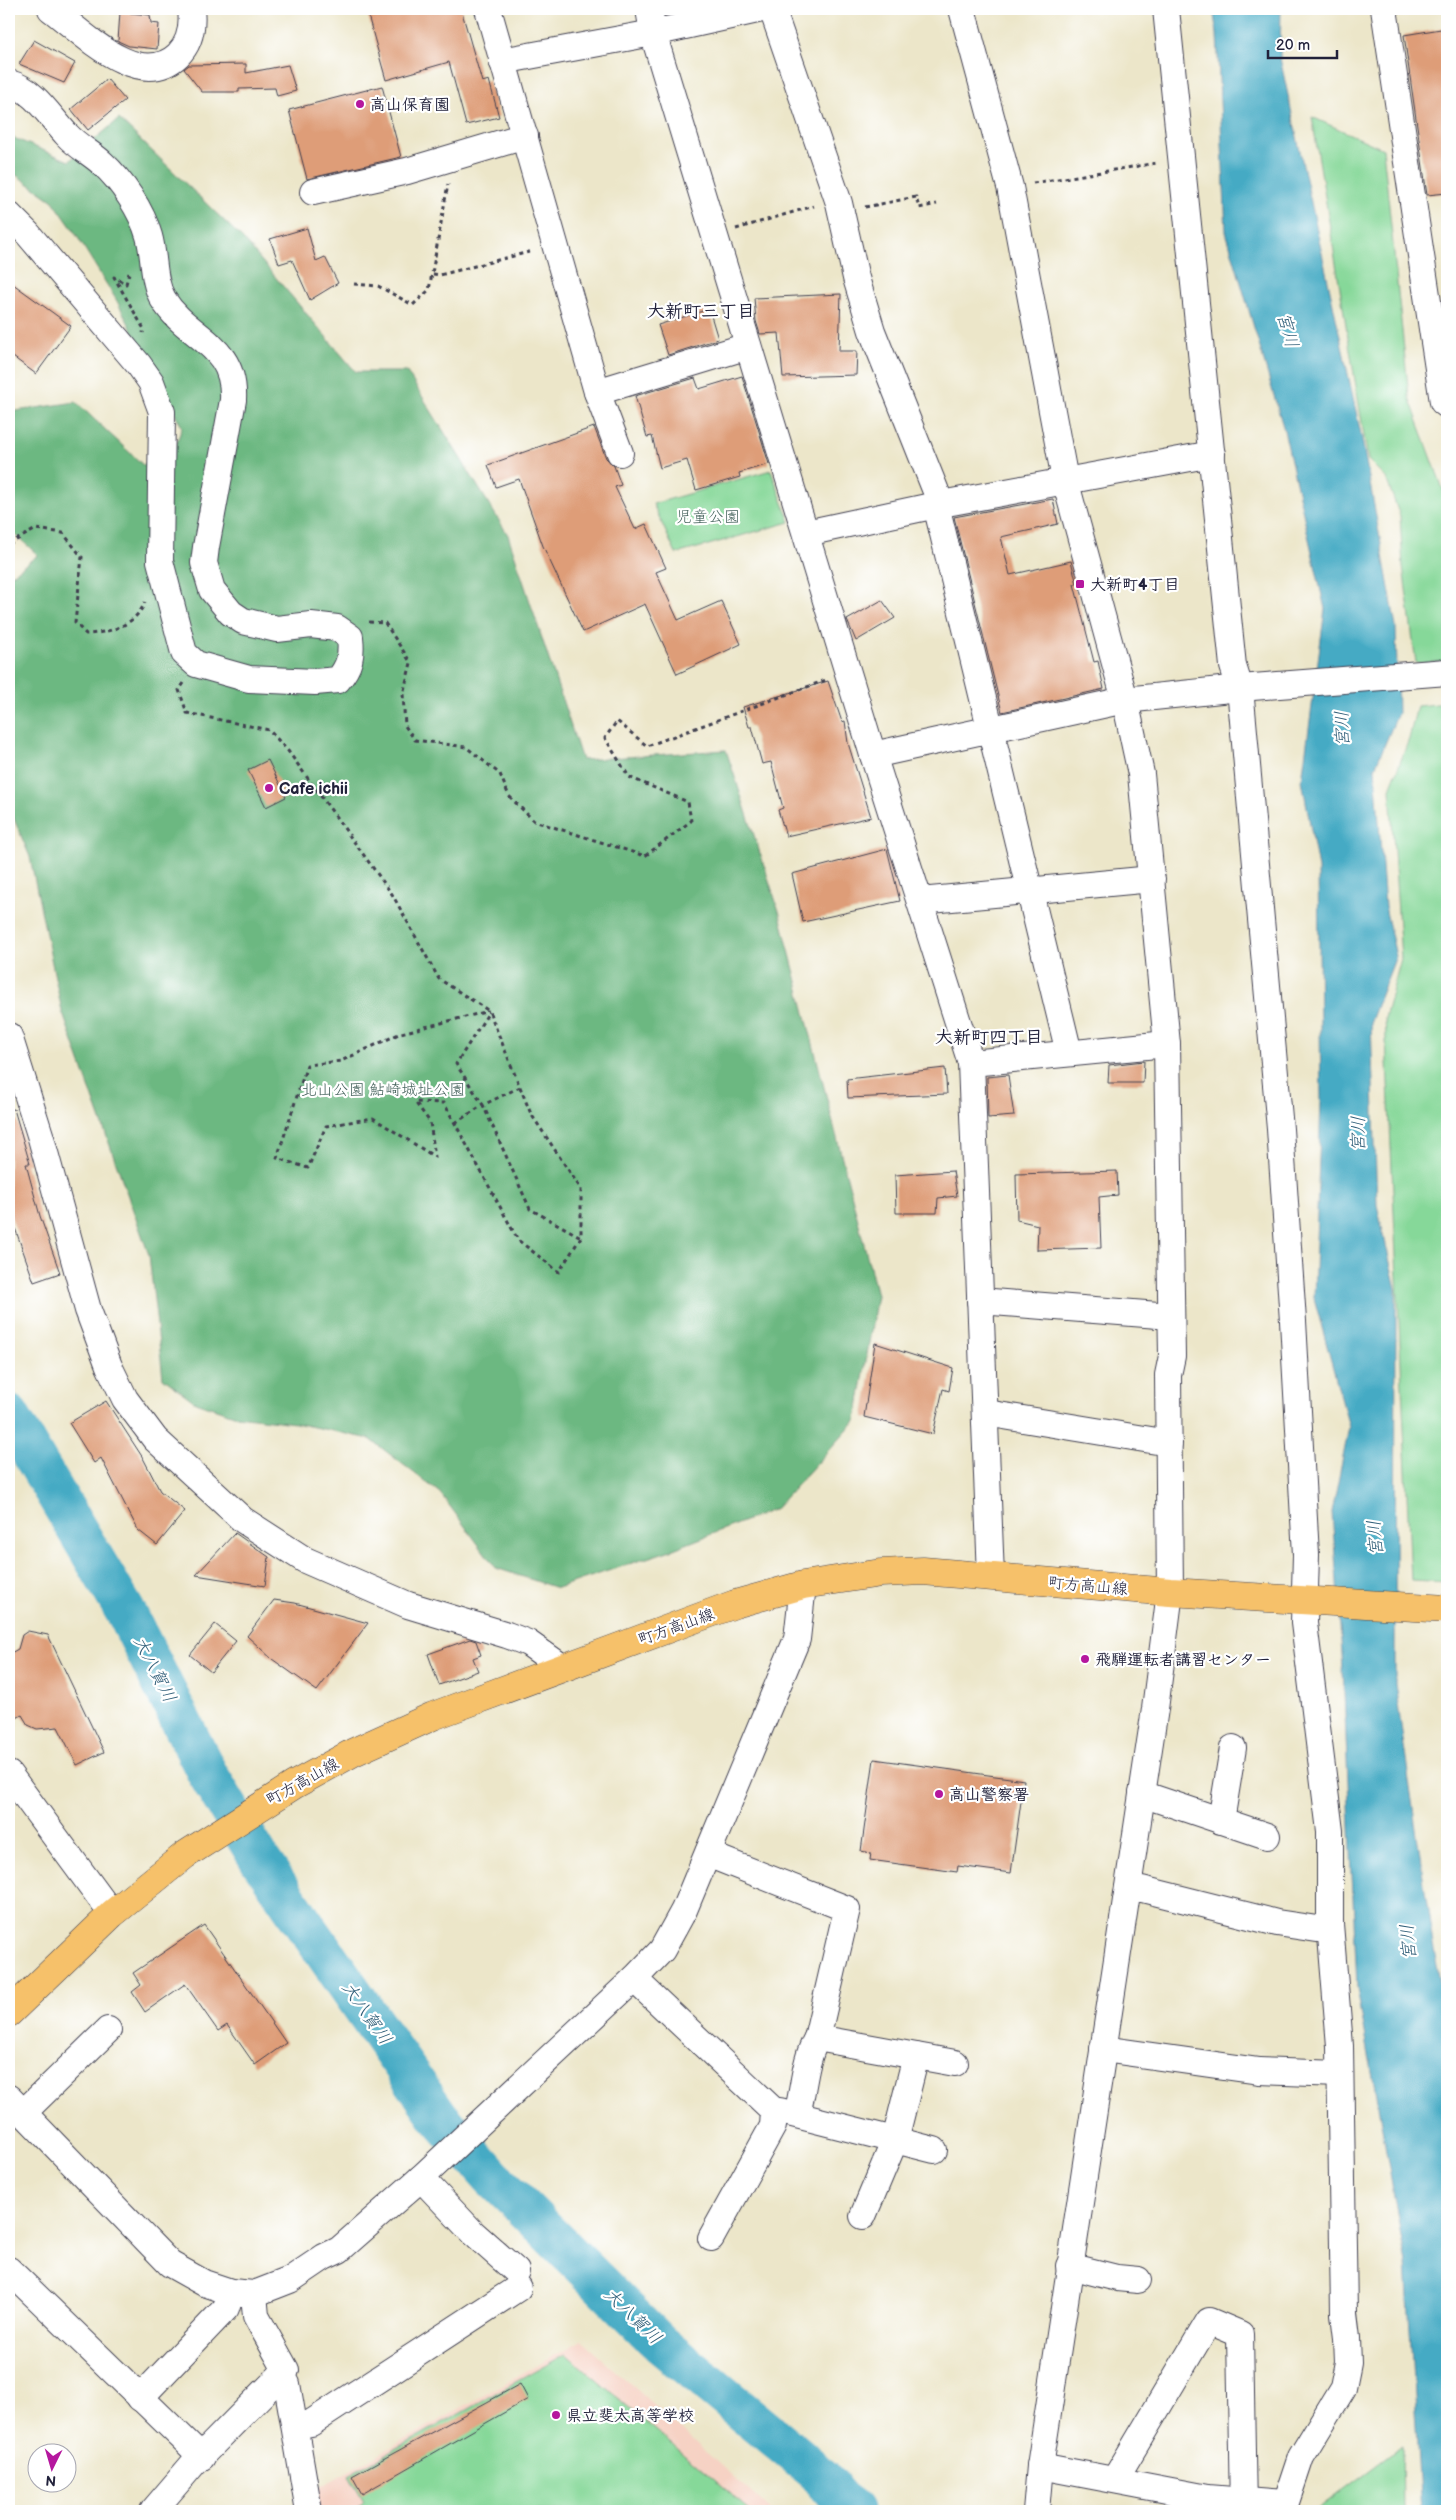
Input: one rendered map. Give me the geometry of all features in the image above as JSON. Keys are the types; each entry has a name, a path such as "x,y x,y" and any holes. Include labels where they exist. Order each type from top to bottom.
{"main road":[{"name":"町方高山線","path":"9,2013 112,1914 185,1855 294,1785 354,1752 433,1716 735,1604 803,1585 881,1573 924,1571 1170,1592 1447,1609"}],"street":[{"path":"52,9 112,56 125,63 149,67 170,61 185,47 191,31 191,9"},
{"path":"488,9 597,392 620,453"},
{"path":"502,61 651,21 762,9"},
{"path":"772,9 840,207 856,278 869,322 939,505 989,730 1069,1053"},
{"path":"962,9 1010,187 1065,480 1125,700 1141,774 1167,1044 1172,1356 1168,1375 1170,1592 1128,1889 1069,2266 1040,2466 1036,2511"},
{"path":"1040,2466 1115,2479 1243,2506 1284,2508 1301,2457 1343,2388 1346,2376 1340,2074 1330,1924 1330,1831 1308,1600 1292,1302 1247,687 1233,666 1166,9"},
{"path":"1384,9 1443,402 1447,405"},
{"path":"651,21 872,755 971,1062 991,1577"},
{"path":"9,83 27,91 68,137 102,163 114,176 149,236 157,283 164,300 220,354 232,381 233,400 204,563 212,590 231,613 243,621 277,629 311,626 337,628 350,637 352,652 348,668 338,680 315,682 249,679 196,664 184,653 160,561 162,412 151,382 28,234 9,215"},
{"path":"313,192 407,171 452,156 525,136"},
{"path":"597,392 748,346"},
{"path":"806,533 1065,480 1212,454"},
{"path":"872,755 1125,700 1247,687 1447,672"},
{"path":"920,901 1152,878"},
{"path":"9,1036 41,1138 88,1310 109,1366 125,1399 155,1439 243,1520 305,1560 408,1605 507,1634 528,1643 562,1667"},
{"path":"971,1062 1167,1044"},
{"path":"980,1302 1171,1316"},
{"path":"986,1413 1169,1443"},
{"path":"140,2398 242,2293 290,2280 324,2257 339,2250 634,1979 662,1950 673,1931 709,1851 797,1639 803,1585"},
{"path":"1221,1821 1233,1748"},
{"path":"9,1774 112,1914"},
{"path":"1142,1794 1267,1836"},
{"path":"709,1851 720,1859 847,1909 817,2038 808,2054 803,2092 773,2126 711,2238"},
{"path":"1128,1889 1142,1890 1277,1923 1317,1929 1330,1924"},
{"path":"634,1979 786,2113 934,2150"},
{"path":"108,2030 16,2106 170,2264 198,2280 242,2293 286,2370 168,2492 153,2511"},
{"path":"817,2038 955,2063"},
{"path":"1103,2049 1258,2071 1340,2074"},
{"path":"863,2216 896,2140 916,2056"},
{"path":"295,2426 311,2423 517,2280 473,2233 425,2173"},
{"path":"1069,2266 1117,2278 1138,2280"},
{"path":"9,2270 202,2457"},
{"path":"1115,2479 1209,2321 1240,2334 1243,2506"},
{"path":"281,2375 287,2384 309,2511"}],"path":[{"path":"354,284 378,286 413,305 430,290 452,156"},
{"path":"1010,187 1182,158"},
{"path":"714,235 830,202 840,207 916,197 919,208 937,204"},
{"path":"433,274 440,275 556,245"},
{"path":"138,365 144,329 114,277 126,284 130,269 153,260"},
{"path":"9,544 36,529 63,533 82,557 75,623 86,634 107,633 140,615 146,597"},
{"path":"337,628 361,622 385,623 411,663 404,694 405,726 415,740 466,747 500,774 508,796 534,821 645,856 691,821 688,802 629,777 605,738 617,721 647,746 848,672"},
{"path":"196,664 179,690 187,713 269,730 288,751 392,894 439,979 489,1011 531,1114 581,1189 581,1238 559,1272 518,1240 444,1103 415,1102 430,1122 435,1156 373,1118 326,1126 308,1168 278,1158 307,1065 341,1061 401,1033 489,1011"},
{"path":"489,1011 456,1064 483,1105 530,1209 581,1238"},
{"path":"454,1123 483,1105 520,1087"}],"shaded area":[{"name":"県立斐太高等学校","path":"582,2340 771,2511 317,2511 315,2490"}],"green space":[{"path":"1312,117 1383,149 1409,397 1447,500 1447,661 1416,663 1403,567 1400,516 1386,478 1368,460"},
{"name":"北山公園 鮎崎城址公園","path":"119,119 243,239 356,372 407,372 508,535 582,760 726,750 779,911 877,1295 856,1420 775,1509 671,1550 557,1588 496,1568 440,1493 370,1439 295,1423 237,1416 195,1402 163,1378 149,1255 62,1011 30,857 9,807 9,577 38,555 9,529 9,412 76,402 143,465 172,457 182,427 117,301 72,228 53,201 9,170 9,136 69,161"},
{"name":"児童公園","path":"771,470 790,522 676,554 653,504"},
{"path":"1447,703 1447,1582 1411,1580 1385,1018 1401,959 1390,789 1409,739 1417,706"},
{"name":"県立斐太高等学校","path":"566,2354 751,2511 355,2511 364,2501 349,2475"},
{"path":"1402,2446 1403,2511 1315,2511"}],"water":[{"name":"宮川","path":"1213,9 1281,9 1280,58 1362,439 1396,627 1398,713 1375,768 1385,907 1396,956 1371,1021 1377,1205 1396,1289 1395,1684 1433,1945 1447,2020 1447,2511 1421,2511 1406,2264 1357,1988 1343,1669 1332,1512 1349,1427 1314,1298 1321,1101 1318,868 1302,780 1325,609 1284,430 1226,232 1217,34"}],"building":[{"path":"378,9 461,9 482,82 489,80 499,117 466,125 449,62 386,80 367,12"},
{"path":"120,12 150,15 151,23 159,24 157,49 129,46 118,41"},
{"path":"1447,28 1447,193 1427,195 1404,35"},
{"path":"34,40 75,63 64,83 19,64"},
{"path":"246,64 246,73 288,65 296,91 277,96 275,88 239,89 239,92 202,92 184,69 189,65"},
{"path":"107,79 125,100 88,130 71,109"},
{"path":"382,86 401,157 307,179 289,110"},
{"path":"307,228 316,261 325,257 338,283 310,300 292,260 279,264 270,239"},
{"path":"9,281 71,326 36,374 9,354"},
{"path":"841,294 839,351 857,351 856,375 783,377 779,333 760,334 756,321 754,298"},
{"path":"709,309 718,339 668,355 658,325"},
{"path":"742,376 769,464 739,473 740,477 696,490 687,460 660,468 652,436 647,437 635,396 695,378 699,389"},
{"path":"594,427 606,458 614,466 621,485 615,487 635,529 646,524 666,568 656,572 678,620 721,601 741,644 677,674 645,604 583,632 543,546 519,479 496,487 488,465"},
{"path":"1053,499 1058,524 1001,537 1010,575 1071,561 1077,584 1074,584 1094,662 1098,661 1104,689 1002,712 954,517"},
{"path":"882,600 895,618 856,641 847,620"},
{"path":"828,681 842,722 845,721 848,743 871,817 786,836 778,810 783,808 771,762 762,764 752,727 749,727 743,707"},
{"path":"268,760 286,797 266,807 248,770"},
{"path":"887,849 900,901 803,922 792,874"},
{"path":"1144,1061 1143,1083 1108,1083 1109,1065"},
{"path":"945,1068 947,1094 848,1098 847,1079"},
{"path":"1008,1075 1014,1116 988,1118 987,1077"},
{"path":"14,1109 30,1164 26,1164 40,1216 60,1273 34,1282 9,1211 9,1110"},
{"path":"953,1171 957,1196 938,1198 937,1213 896,1213 895,1175"},
{"path":"1117,1171 1118,1195 1099,1197 1101,1248 1037,1250 1038,1225 1017,1220 1016,1174"},
{"path":"875,1343 953,1368 949,1391 943,1389 933,1434 864,1417"},
{"path":"106,1401 143,1458 160,1491 185,1511 157,1545 138,1530 101,1458 94,1463 69,1423"},
{"path":"235,1533 269,1557 265,1586 196,1575"},
{"path":"274,1600 295,1603 368,1623 317,1691 272,1659 247,1636"},
{"path":"215,1624 236,1641 211,1672 190,1655"},
{"path":"28,1631 48,1635 104,1752 77,1765 58,1727 37,1729 28,1725 22,1715 9,1722 9,1654 18,1649 22,1635"},
{"path":"470,1639 476,1641 481,1655 473,1658 478,1671 439,1685 428,1654"},
{"path":"874,1759 1024,1780 1011,1873 958,1866 957,1872 870,1860 871,1853 861,1851"},
{"path":"204,1925 286,2043 255,2065 227,2025 218,2031 185,1984 145,2012 132,1992 141,1985 133,1973"},
{"path":"520,2384 528,2399 362,2494 352,2476"}],"waterway":[{"name":"大八賀川","path":"9,1415 128,1616 207,1773 260,1860 439,2117 492,2177 661,2344 822,2477 852,2511"}],"place":[{"name":"高山保育園","path":"360,104"},
{"name":"大新町4丁目","path":"1080,584"},
{"name":"Cafe ichii","path":"269,788"},
{"name":"飛騨運転者講習センター","path":"1085,1659"},
{"name":"高山警察署","path":"939,1794"},
{"name":"県立斐太高等学校","path":"556,2415"}],"district":[{"name":"大新町三丁目","path":"701,311"},
{"name":"大新町四丁目","path":"989,1037"}]}
